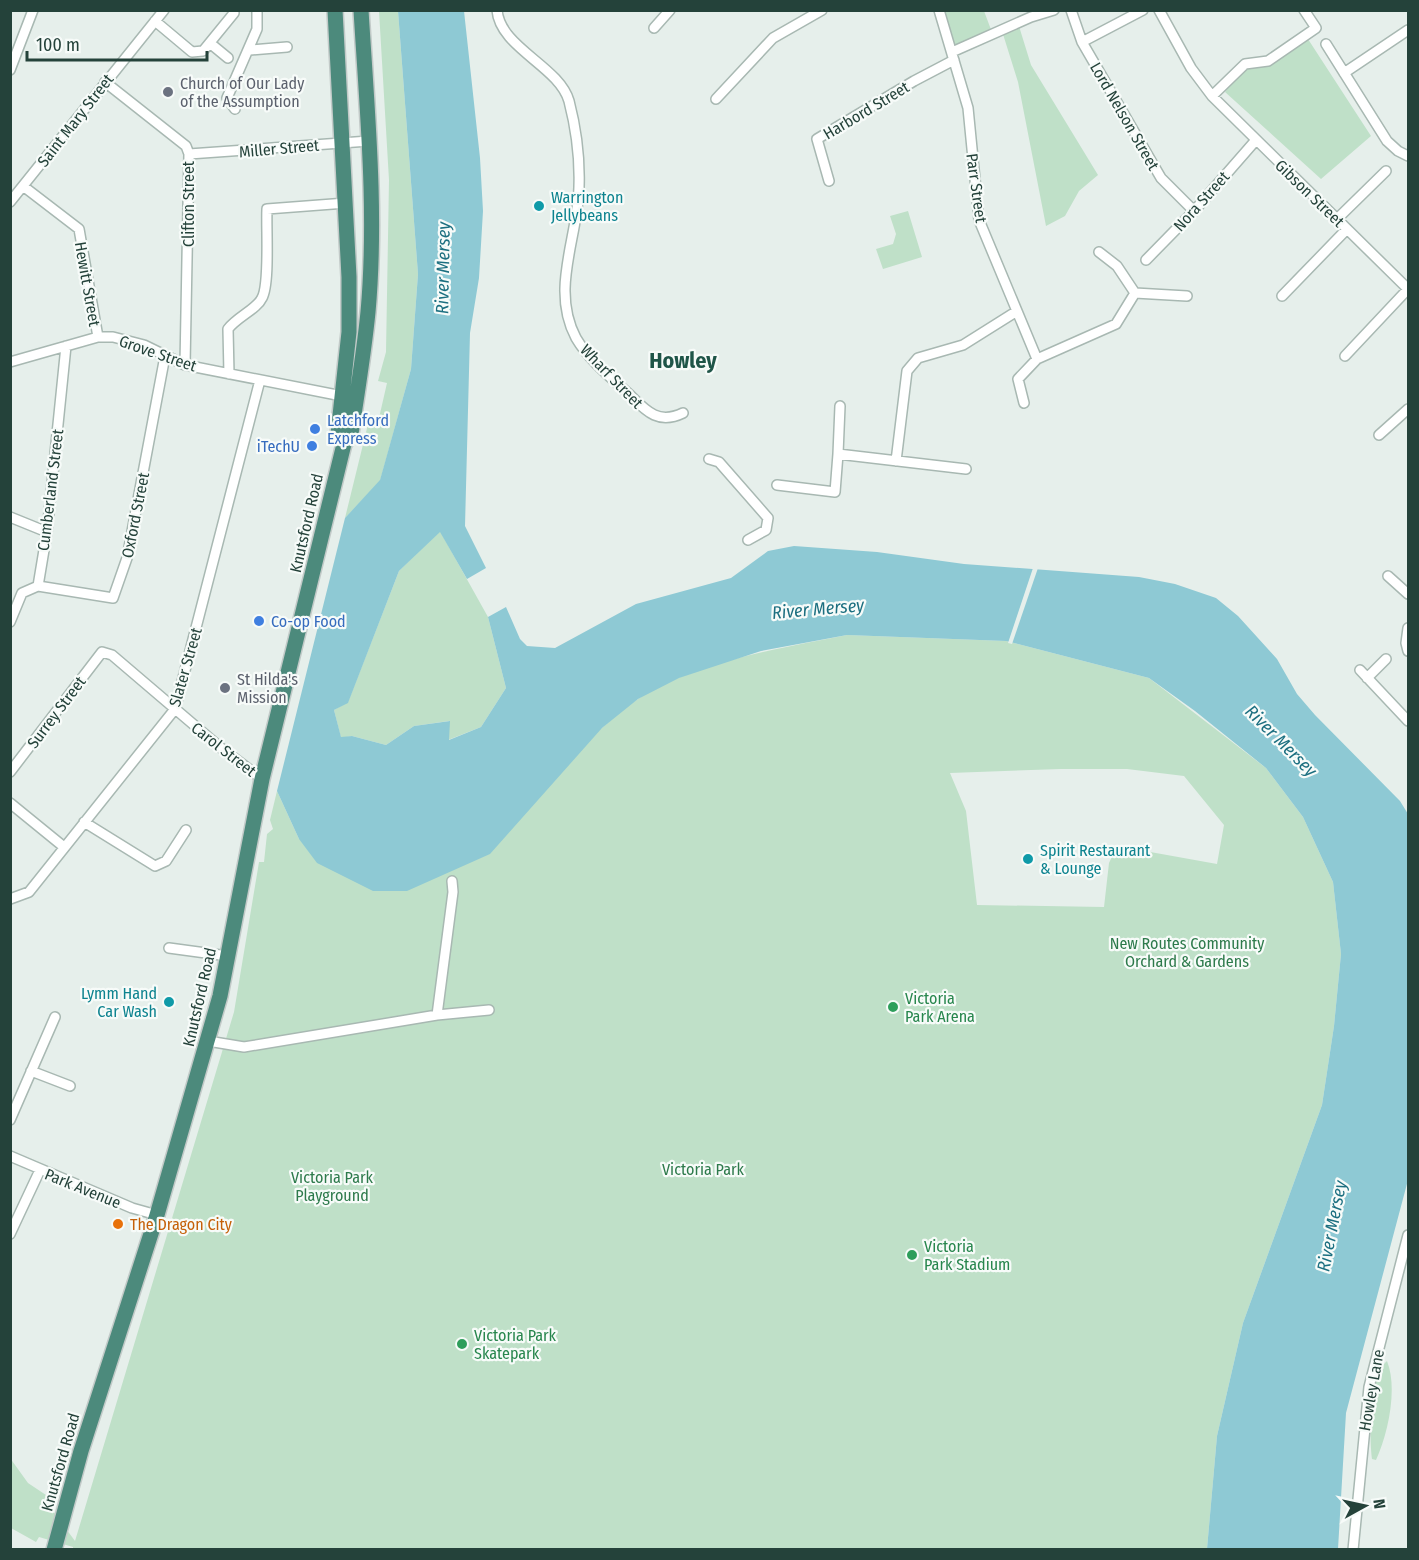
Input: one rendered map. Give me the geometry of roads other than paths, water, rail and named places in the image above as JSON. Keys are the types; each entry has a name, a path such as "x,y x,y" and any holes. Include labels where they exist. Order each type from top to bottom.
{"highway":[{"name":"Knutsford Road","path":"335,10 346,203 349,332 339,434 344,444"},
{"name":"Knutsford Road","path":"55,1547 99,1392 157,1215 208,1041 228,956 246,850 262,778 344,444 351,434 368,312 371,194 361,10"}],"street":[{"path":"10,70 33,10"},
{"name":"Saint Mary Street","path":"10,202 164,10"},
{"path":"235,109 227,98 250,50 257,29 257,10"},
{"name":"Wharf Street","path":"497,10 502,28 561,85 570,106 576,136 579,188 564,287 571,326 592,360 647,412 661,418 683,413"},
{"path":"654,28 670,10"},
{"path":"716,99 773,38 822,10"},
{"name":"Parr Street","path":"939,10 968,108 979,220 1037,359"},
{"path":"953,56 1031,17 1054,10"},
{"name":"Lord Nelson Street","path":"1071,10 1082,42 1161,178 1194,211"},
{"path":"1082,42 1143,10"},
{"name":"Gibson Street","path":"1159,10 1191,68 1212,96 1408,289"},
{"path":"1212,96 1245,64 1268,61 1316,28 1304,10"},
{"path":"155,21 192,52 203,51 234,13"},
{"path":"1344,73 1408,30"},
{"path":"211,44 228,58"},
{"path":"1326,44 1387,141 1408,156"},
{"path":"250,50 287,47"},
{"name":"Harbord Street","path":"829,181 817,139 953,56"},
{"name":"Clifton Street","path":"105,82 186,146 189,154 185,365"},
{"name":"Nora Street","path":"1146,260 1194,211 1256,140"},
{"name":"Miller Street","path":"189,154 369,141"},
{"path":"1337,219 1386,171"},
{"name":"Hewitt Street","path":"23,186 79,229 98,338"},
{"path":"229,374 228,329 237,318 254,308 263,298 266,281 267,209 346,203"},
{"path":"1282,296 1347,229"},
{"path":"1099,252 1117,266 1135,293"},
{"path":"1345,356 1408,289"},
{"path":"1135,293 1187,296"},
{"path":"1024,403 1018,379 1037,359 1116,324 1135,293"},
{"path":"896,461 907,371 918,357 963,345 1017,311"},
{"name":"Grove Street","path":"11,359 98,338 113,337 144,345 185,365 342,396"},
{"name":"Cumberland Street","path":"38,586 47,532 66,346"},
{"name":"Oxford Street","path":"38,586 113,598 127,558 165,356"},
{"name":"Slater Street","path":"10,899 30,892 175,709 260,380"},
{"path":"777,485 835,492 840,406"},
{"path":"1379,435 1408,409"},
{"path":"838,454 966,469"},
{"path":"709,459 719,462 768,518 766,530 748,540"},
{"path":"10,517 47,532"},
{"path":"1388,576 1408,594"},
{"path":"10,622 22,593 38,586"},
{"path":"1408,628 1406,643 1408,651"},
{"name":"Carol Street","path":"102,652 112,655 175,709 262,778"},
{"name":"Surrey Street","path":"10,772 102,652"},
{"path":"1367,678 1386,659"},
{"path":"1360,670 1406,715"},
{"path":"10,803 64,847"},
{"path":"84,822 154,866 166,861 186,830"},
{"path":"437,1015 453,892 452,880"},
{"path":"169,948 228,956"},
{"path":"208,1041 244,1047 437,1015 489,1010"},
{"path":"10,1120 55,1017"},
{"path":"32,1071 70,1086"},
{"name":"Park Avenue","path":"10,1156 132,1208 157,1215"},
{"path":"10,1234 40,1170"},
{"name":"Howley Lane","path":"1353,1550 1368,1387 1408,1235"}],"water":[{"name":"River Mersey","path":"398,11 464,11 480,158 483,211 479,278 470,333 465,526 486,568 467,579 440,532 399,571 348,703 334,710 341,737 352,736 386,745 414,726 450,721 449,740 481,727 506,688 488,617 506,607 520,639 527,646 555,648 636,604 731,578 768,551 794,546 877,552 964,564 1139,577 1175,584 1216,598 1238,616 1277,659 1297,694 1400,801 1408,814 1408,1180 1346,1413 1338,1549 1207,1549 1217,1436 1243,1323 1322,1105 1334,1026 1341,954 1333,882 1303,817 1266,768 1195,711 1149,678 1006,641 847,635 761,651 679,678 638,699 602,728 490,854 407,891 373,891 317,863 299,839 277,791 345,518 380,480 411,369 418,274"}],"place":[{"name":"Church of Our Lady of the Assumption","path":"168,92"},
{"name":"Warrington Jellybeans","path":"539,206"},
{"name":"Latchford Express","path":"315,429"},
{"name":"iTechU","path":"312,446"},
{"name":"Co-op Food","path":"259,621"},
{"name":"St Hilda's Mission","path":"225,688"},
{"name":"Spirit Restaurant & Lounge","path":"1028,859"},
{"name":"Lymm Hand Car Wash","path":"169,1002"},
{"name":"Victoria Park Arena","path":"893,1007"},
{"name":"The Dragon City","path":"118,1224"},
{"name":"Victoria Park Stadium","path":"912,1255"},
{"name":"Victoria Park Skatepark","path":"462,1344"}],"district":[{"name":"Howley","path":"683,360"}],"park label":[{"name":"New Routes Community Orchard & Gardens","path":"1187,952"},
{"name":"Victoria Park","path":"703,1169"},
{"name":"Victoria Park Playground","path":"332,1186"}]}
